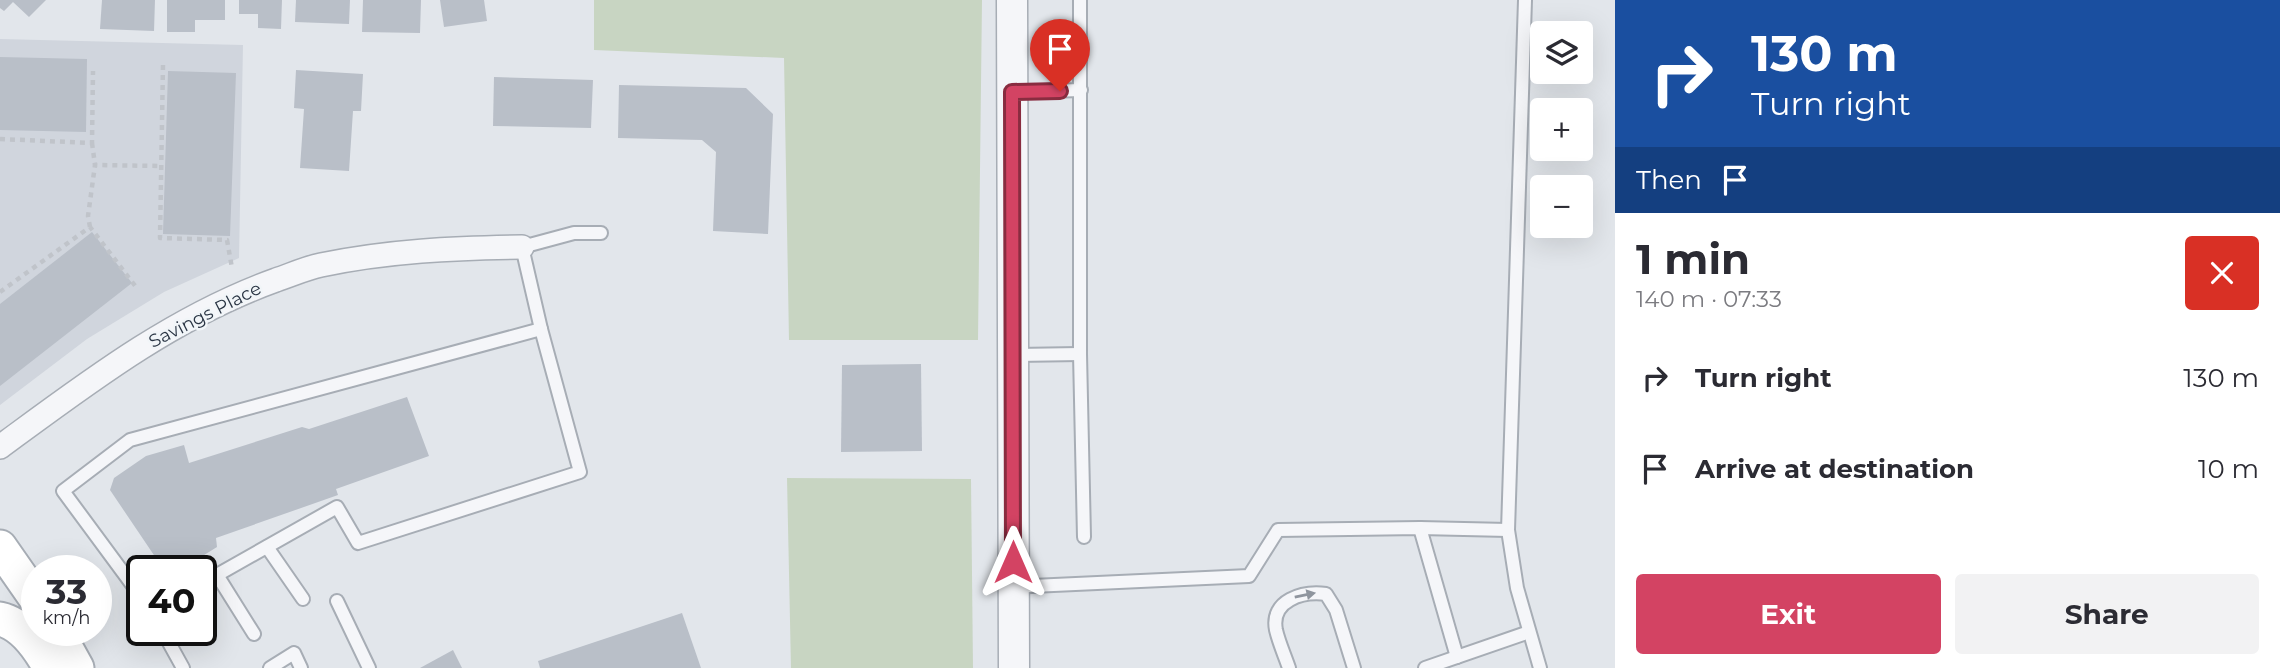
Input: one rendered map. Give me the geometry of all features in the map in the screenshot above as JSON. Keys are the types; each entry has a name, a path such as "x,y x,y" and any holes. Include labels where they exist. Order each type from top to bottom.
{"main road":[{"path":"0,547 21,577"},
{"path":"0,619 9,621 27,635 50,668"},
{"path":"0,625 25,668"},
{"path":"65,646 77,668"}],"street":[{"path":"1012,0 1014,668"},
{"name":"Savings Place","path":"0,447 139,348 247,290 319,265 426,249 522,247"}],"lane":[{"path":"1080,0 1080,355 1084,537"},
{"path":"1525,0 1508,530 1517,588 1540,668"},
{"path":"1012,92 1081,90"},
{"path":"254,634 217,575 337,507 358,543 580,472 522,247 574,233 601,233"},
{"path":"126,576 63,491 130,440 541,329"},
{"path":"1013,355 1080,355"},
{"path":"1420,528 1457,657"},
{"path":"1013,587 1249,576 1278,530 1508,530"},
{"path":"267,547 303,599"},
{"path":"1289,668 1275,628 1277,613 1287,600 1311,592 1326,594 1336,610 1353,668"},
{"path":"337,601 369,668"},
{"path":"1424,668 1529,632"},
{"path":"171,646 183,668"},
{"path":"270,668 294,653 301,668"}],"path":[{"path":"163,65 160,238 227,240 232,268"},
{"path":"93,71 92,142 95,165 88,216 90,226 136,287"},
{"path":"0,139 92,142"},
{"path":"95,165 161,166"},
{"path":"0,292 90,226"}],"shaded area":[{"path":"0,39 243,45 239,258 164,292 87,339 0,405"}],"green space":[{"path":"594,0 982,0 978,340 789,340 784,58 594,50"},
{"path":"787,478 971,479 973,668 791,668"}],"building":[{"path":"0,0 46,0 29,17 13,2 4,11 0,8"},
{"path":"102,0 155,0 154,31 100,29"},
{"path":"167,0 225,0 225,20 195,20 195,32 167,32"},
{"path":"239,0 282,0 281,29 258,28 258,14 239,14"},
{"path":"296,0 350,0 349,24 295,22"},
{"path":"363,0 421,0 420,33 362,32"},
{"path":"440,0 484,0 487,21 444,27"},
{"path":"0,57 87,59 86,132 0,130"},
{"path":"296,70 363,74 361,111 353,111 349,171 300,168 304,109 294,108"},
{"path":"168,71 236,73 230,236 163,234"},
{"path":"494,77 593,80 591,128 493,126"},
{"path":"619,85 746,88 773,114 768,234 713,231 716,152 702,140 618,138"},
{"path":"92,232 132,283 0,386 0,304"},
{"path":"921,364 922,451 841,452 842,365"},
{"path":"407,397 429,456 336,489 338,495 216,538 217,547 204,555 154,555 110,490 114,478 146,456 184,445 189,463 302,427 309,429"},
{"path":"682,613 701,668 540,668 538,661"},
{"path":"453,650 462,668 420,668"}],"route":[{"path":"1013,562 1012,92 1060,91"}]}
